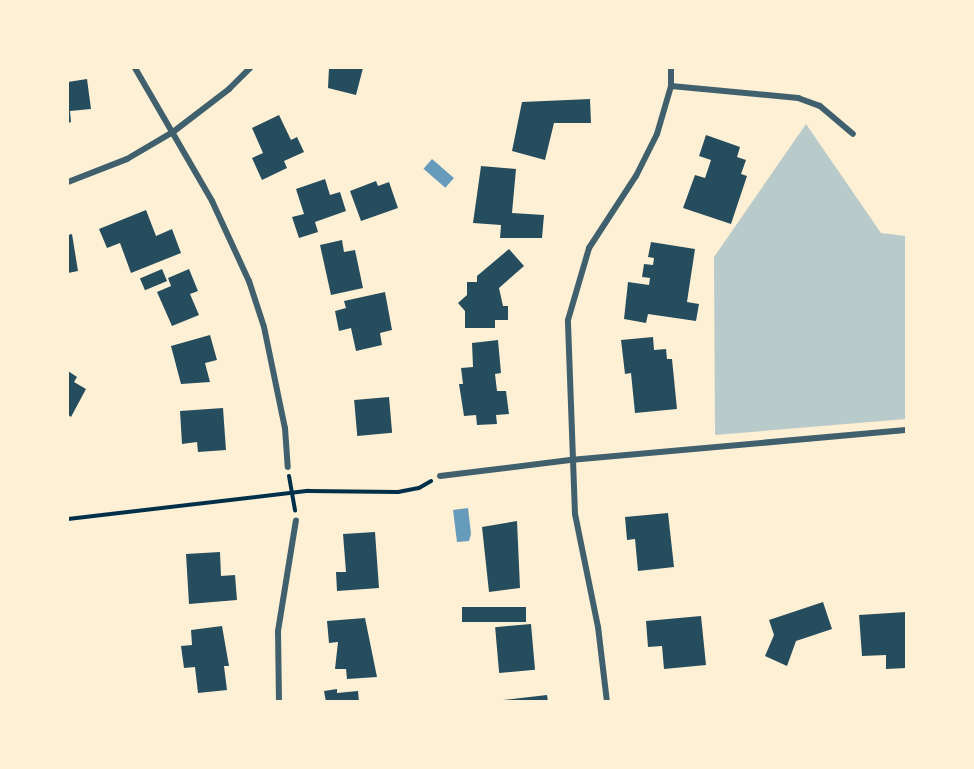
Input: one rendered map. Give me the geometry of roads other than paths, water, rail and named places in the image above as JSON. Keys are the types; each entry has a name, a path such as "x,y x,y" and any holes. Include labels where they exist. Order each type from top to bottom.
{"street":[{"path":"135,68 212,201 249,281 267,339 285,428 288,467"},
{"path":"68,182 127,159 172,132 220,96 250,68"},
{"path":"607,702 598,627 579,546 570,460 568,320 574,288 589,248 648,154 670,86 671,68"},
{"path":"670,86 798,99 820,106 853,134"},
{"path":"440,476 570,460 906,430"},
{"path":"279,702 278,631 296,520"}],"water":[{"path":"432,159 454,178 445,188 423,169"},
{"path":"468,508 471,534 469,541 457,542 453,510"}]}
